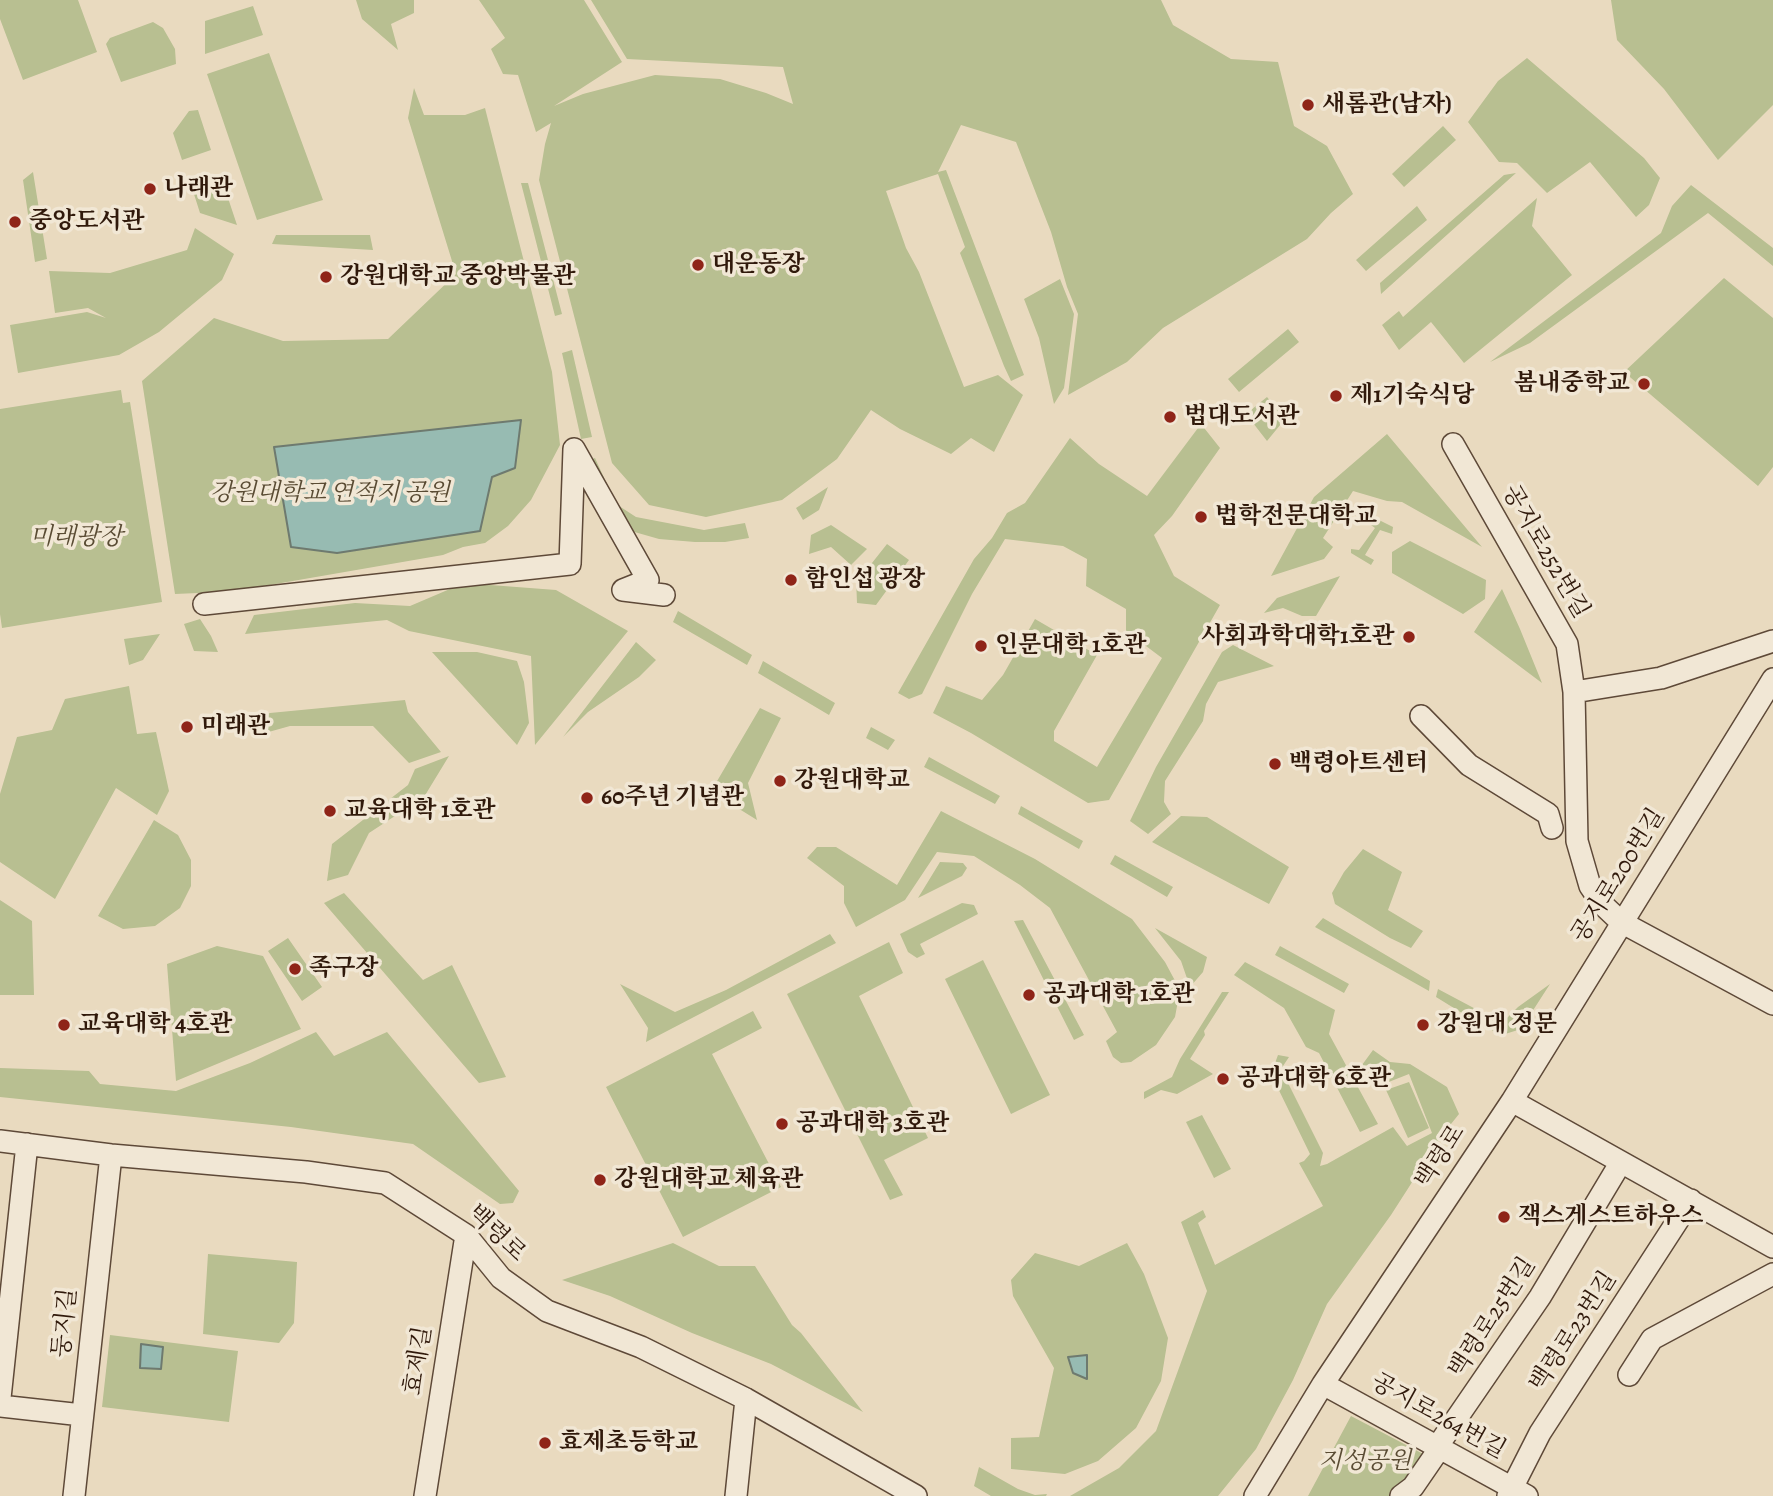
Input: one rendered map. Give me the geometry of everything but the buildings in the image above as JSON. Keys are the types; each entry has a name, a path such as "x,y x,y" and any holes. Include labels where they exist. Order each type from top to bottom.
{"street":[{"name":"공지로252번길","path":"1453,444 1567,644 1574,692 1577,841 1590,886 1603,905 1621,922 1773,1004"},
{"path":"204,604 570,564 574,449 648,580 623,590 664,595"},
{"path":"1574,692 1661,678 1773,641"},
{"name":"공지로200번길","path":"1511,1101 1773,679"},
{"path":"1421,716 1469,765 1548,814 1552,828"},
{"path":"1511,1101 1773,1247"},
{"name":"백령로","path":"1255,1496 1323,1384 1511,1101"},
{"name":"백령로","path":"0,1141 111,1155 306,1172 385,1184 466,1235 501,1278 547,1311 640,1347 746,1399 916,1496"},
{"path":"0,1398 27,1144"},
{"name":"둥지길","path":"74,1496 111,1155"},
{"name":"백령로25번길","path":"1401,1496 1413,1487 1435,1455 1437,1447 1540,1297 1621,1163"},
{"name":"백령로23번길","path":"1516,1493 1539,1433 1691,1200"},
{"name":"효제길","path":"425,1496 466,1235"},
{"path":"1629,1375 1653,1339 1773,1274"},
{"name":"공지로264번길","path":"1323,1384 1516,1493"},
{"path":"736,1496 746,1399"},
{"path":"0,1406 82,1415"}],"green space":[{"path":"0,0 78,0 97,52 23,80 0,19"},
{"path":"356,0 414,0 414,13 391,24 398,50 362,19"},
{"path":"479,0 584,0 622,62 554,106 583,94 655,75 720,79 793,104 783,67 627,59 591,0 1161,0 1173,25 1231,59 1278,62 1294,126 1327,146 1353,194 1307,239 1163,328 1127,362 1068,395 1078,314 1051,232 1016,142 961,125 938,172 946,170 1024,375 1011,381 1004,366 960,253 965,247 938,174 886,191 906,248 919,272 964,387 998,375 1023,395 994,452 971,438 951,454 900,429 871,410 837,459 782,500 706,517 649,505 612,463 539,180 551,123 536,132 518,75 503,74 491,49 505,38"},
{"path":"1611,0 1773,0 1773,105 1718,160 1664,89 1617,40"},
{"path":"253,6 263,35 205,54 205,21"},
{"path":"153,22 163,28 175,49 176,64 121,82 106,44 110,38"},
{"path":"269,53 323,200 257,220 207,74"},
{"path":"1527,58 1644,158 1660,178 1649,205 1636,217 1590,162 1547,193 1517,163 1499,162 1468,122 1498,81"},
{"name":"강원대학교 연적지 공원","path":"414,88 424,115 465,115 485,108 552,372 560,445 531,500 508,526 485,543 463,547 443,555 258,587 175,594 142,381 214,318 283,341 388,339 456,274 408,118"},
{"path":"1414,92 1422,92 1428,102 1422,112 1414,112 1408,106 1408,98"},
{"path":"198,110 211,150 182,160 173,133 189,111"},
{"path":"1443,126 1456,140 1404,187 1392,174"},
{"path":"33,172 47,259 35,262 23,180"},
{"path":"1516,173 1381,294 1380,283 1504,175"},
{"path":"222,180 237,225 200,213 193,191"},
{"path":"521,183 528,183 562,314 555,316"},
{"path":"1691,185 1773,248 1773,266 1708,213 1530,343 1490,362 1661,233 1672,206"},
{"path":"1537,198 1532,226 1572,275 1464,363 1431,322 1399,350 1382,325 1399,311 1403,317"},
{"path":"1417,206 1427,220 1366,271 1356,260"},
{"path":"195,228 234,254 222,280 159,332 119,355 18,373 10,325 87,312 106,318 88,308 55,313 49,271 110,273 187,250"},
{"path":"276,235 370,235 373,250 272,244"},
{"path":"1724,278 1773,318 1773,467 1758,486 1624,372"},
{"path":"1060,279 1074,314 1064,388 1054,404 1039,338 1024,299"},
{"path":"1288,329 1299,342 1239,392 1228,379"},
{"path":"572,350 592,437 581,439 562,353"},
{"name":"미래광장","path":"121,390 123,403 130,402 162,602 2,628 0,409"},
{"path":"1267,397 1285,419 1267,441 1246,414"},
{"path":"1201,424 1220,448 1172,516 1154,535 1174,576 1220,605 1109,800 1088,803 933,713 946,686 982,700 1003,675 1035,619 1097,655 1054,731 1054,741 1097,767 1162,658 1126,631 1126,609 1086,586 1087,559 1063,546 1005,539 972,594 922,694 909,699 898,693 974,559 992,538 1007,513 1025,503 1070,438 1099,464 1147,496"},
{"path":"1387,434 1482,547 1402,502 1387,501 1353,491 1323,538 1333,547 1324,559 1271,576 1314,497"},
{"path":"595,458 616,504 636,517 704,530 745,523 749,538 725,542 695,542 659,539 624,529 583,463"},
{"path":"828,487 819,510 803,520 796,508"},
{"path":"1369,515 1393,527 1392,534 1380,530 1365,555 1374,560 1371,565 1351,553 1351,549 1359,550 1375,528 1367,522"},
{"path":"831,525 867,549 851,565 831,547 809,554 811,535"},
{"path":"1410,541 1486,580 1485,599 1463,614 1392,573 1392,552"},
{"path":"887,544 909,560 876,605 857,603 856,578 868,568"},
{"path":"1340,576 1316,616 1302,616 1283,608 1264,613 1277,598"},
{"path":"464,583 556,590 628,631 535,745 531,656 409,631 387,620 245,634 254,615 355,603 410,606"},
{"path":"1502,589 1520,629 1542,683 1474,632"},
{"path":"678,611 752,655 747,665 673,622"},
{"path":"200,619 218,652 194,651 184,624"},
{"path":"160,634 143,660 129,665 124,639"},
{"path":"636,642 656,660 639,677 588,712 563,737"},
{"path":"1233,645 1274,666 1218,682 1206,704 1203,721 1165,781 1164,802 1171,814 1148,834 1130,821 1156,767 1222,652"},
{"path":"432,652 477,652 517,661 524,682 529,723 517,745"},
{"path":"763,661 835,703 829,715 758,673"},
{"path":"129,686 137,734 156,732 169,791 157,815 116,788 55,899 0,862 0,794 17,737 52,730 65,699"},
{"path":"405,700 408,712 441,752 409,763 373,726 290,726 265,733 255,718 270,713"},
{"path":"760,708 781,718 748,783 757,820 713,788"},
{"path":"871,727 895,740 888,750 866,738"},
{"path":"449,756 424,797 369,833 348,875 327,881 332,844 408,785 415,769"},
{"path":"929,757 1000,796 995,804 924,767"},
{"path":"1021,806 1083,841 1079,849 1018,814"},
{"path":"941,811 1035,859 1132,919 1165,962 1180,990 1175,1017 1156,1045 1131,1062 1121,1063 1113,1057 1106,1041 1117,1032 1050,908 974,856 937,852 905,900 856,927 844,903 844,886 807,858 817,847 836,847 897,885"},
{"path":"1181,816 1207,817 1289,867 1269,904 1152,842"},
{"path":"154,820 178,835 191,860 191,886 180,908 155,926 123,929 98,916"},
{"path":"1363,849 1402,872 1388,910 1423,931 1411,948 1335,904 1332,893 1344,872"},
{"path":"1115,855 1173,887 1167,897 1110,864"},
{"path":"940,862 963,863 967,868 962,876 918,898"},
{"path":"344,893 423,980 452,965 506,1077 479,1083 324,903"},
{"path":"0,900 32,921 34,995 0,995"},
{"path":"962,903 974,905 978,914 920,944 925,954 917,958 908,952 900,934"},
{"path":"1323,918 1430,981 1429,991 1315,927"},
{"path":"1023,920 1084,1035 1074,1040 1014,921"},
{"path":"1155,928 1207,957 1203,972 1190,987 1181,961"},
{"path":"830,934 836,943 646,1042 648,1028 620,984 675,1012 726,990"},
{"name":"족구장","path":"288,938 322,987 302,1001 268,951"},
{"path":"889,942 903,973 859,996 928,1138 884,1160 903,1195 890,1200 787,994"},
{"path":"217,946 263,956 301,1029 176,1081 167,964"},
{"path":"1280,946 1349,984 1344,993 1275,955"},
{"path":"983,960 1050,1095 1011,1114 945,979"},
{"path":"1245,962 1335,1010 1329,1034 1378,1124 1360,1132 1319,1053 1306,1047 1284,1008 1234,975"},
{"path":"1550,984 1521,1029 1502,1035 1436,997 1438,989 1502,1023 1518,1007"},
{"path":"1222,992 1229,992 1190,1059 1213,1074 1177,1094 1161,1090 1144,1099 1144,1092 1172,1077 1180,1059"},
{"path":"753,1011 762,1028 712,1054 781,1187 683,1237 606,1087"},
{"path":"316,1032 334,1056 387,1032 519,1191 513,1203 500,1204 413,1144 291,1127 0,1097 0,1068 89,1071 100,1084 176,1091 250,1063"},
{"path":"1373,1050 1390,1062 1410,1064 1447,1087 1459,1114 1327,1304 1293,1380 1256,1449 1218,1496 1070,1496 1119,1468 1156,1431 1207,1291 1181,1222 1203,1210 1206,1217 1198,1223 1215,1265 1323,1206 1299,1163 1310,1154 1271,1074 1278,1055 1289,1057 1281,1069 1323,1153 1320,1166 1393,1127 1407,1146 1432,1133 1409,1074 1381,1085 1362,1065"},
{"path":"1409,1082 1429,1128 1408,1138 1386,1090"},
{"path":"1202,1115 1231,1169 1214,1178 1186,1122"},
{"path":"673,1243 719,1266 755,1266 792,1325 863,1412 771,1364 692,1333 610,1296 562,1280"},
{"path":"1127,1243 1144,1274 1168,1338 1161,1381 1136,1428 1098,1461 1065,1474 1011,1469 1011,1438 1039,1437 1054,1368 1013,1296 1011,1280 1035,1253 1079,1266"},
{"path":"208,1254 297,1262 294,1323 279,1343 203,1334"},
{"path":"110,1335 238,1351 229,1422 102,1407"},
{"name":"지성공원","path":"1351,1416 1427,1456 1399,1496 1308,1496"},
{"path":"979,1467 1018,1489 1035,1495 1047,1494 1046,1496 991,1496 974,1486"}],"water":[{"path":"521,420 515,468 492,477 480,531 337,553 291,547 274,447"},
{"path":"141,1344 163,1347 161,1369 140,1368"},
{"path":"1087,1355 1087,1379 1073,1373 1068,1357"}],"place":[{"name":"새롬관(남자)","path":"1308,105"},
{"name":"나래관","path":"150,189"},
{"name":"중앙도서관","path":"15,222"},
{"name":"대운동장","path":"698,265"},
{"name":"강원대학교 중앙박물관","path":"326,277"},
{"name":"봄내중학교","path":"1644,384"},
{"name":"제1기숙식당","path":"1336,396"},
{"name":"법대도서관","path":"1170,417"},
{"name":"법학전문대학교","path":"1201,517"},
{"name":"함인섭 광장","path":"791,580"},
{"name":"사회과학대학1호관","path":"1409,637"},
{"name":"인문대학 1호관","path":"981,646"},
{"name":"미래관","path":"187,727"},
{"name":"백령아트센터","path":"1275,764"},
{"name":"강원대학교","path":"780,781"},
{"name":"60주년 기념관","path":"587,798"},
{"name":"교육대학 1호관","path":"330,811"},
{"name":"족구장","path":"295,969"},
{"name":"공과대학 1호관","path":"1029,995"},
{"name":"교육대학 4호관","path":"64,1025"},
{"name":"강원대 정문","path":"1423,1025"},
{"name":"공과대학 6호관","path":"1223,1079"},
{"name":"공과대학 3호관","path":"782,1124"},
{"name":"강원대학교 체육관","path":"600,1180"},
{"name":"잭스게스트하우스","path":"1504,1217"},
{"name":"효제초등학교","path":"545,1443"}]}
